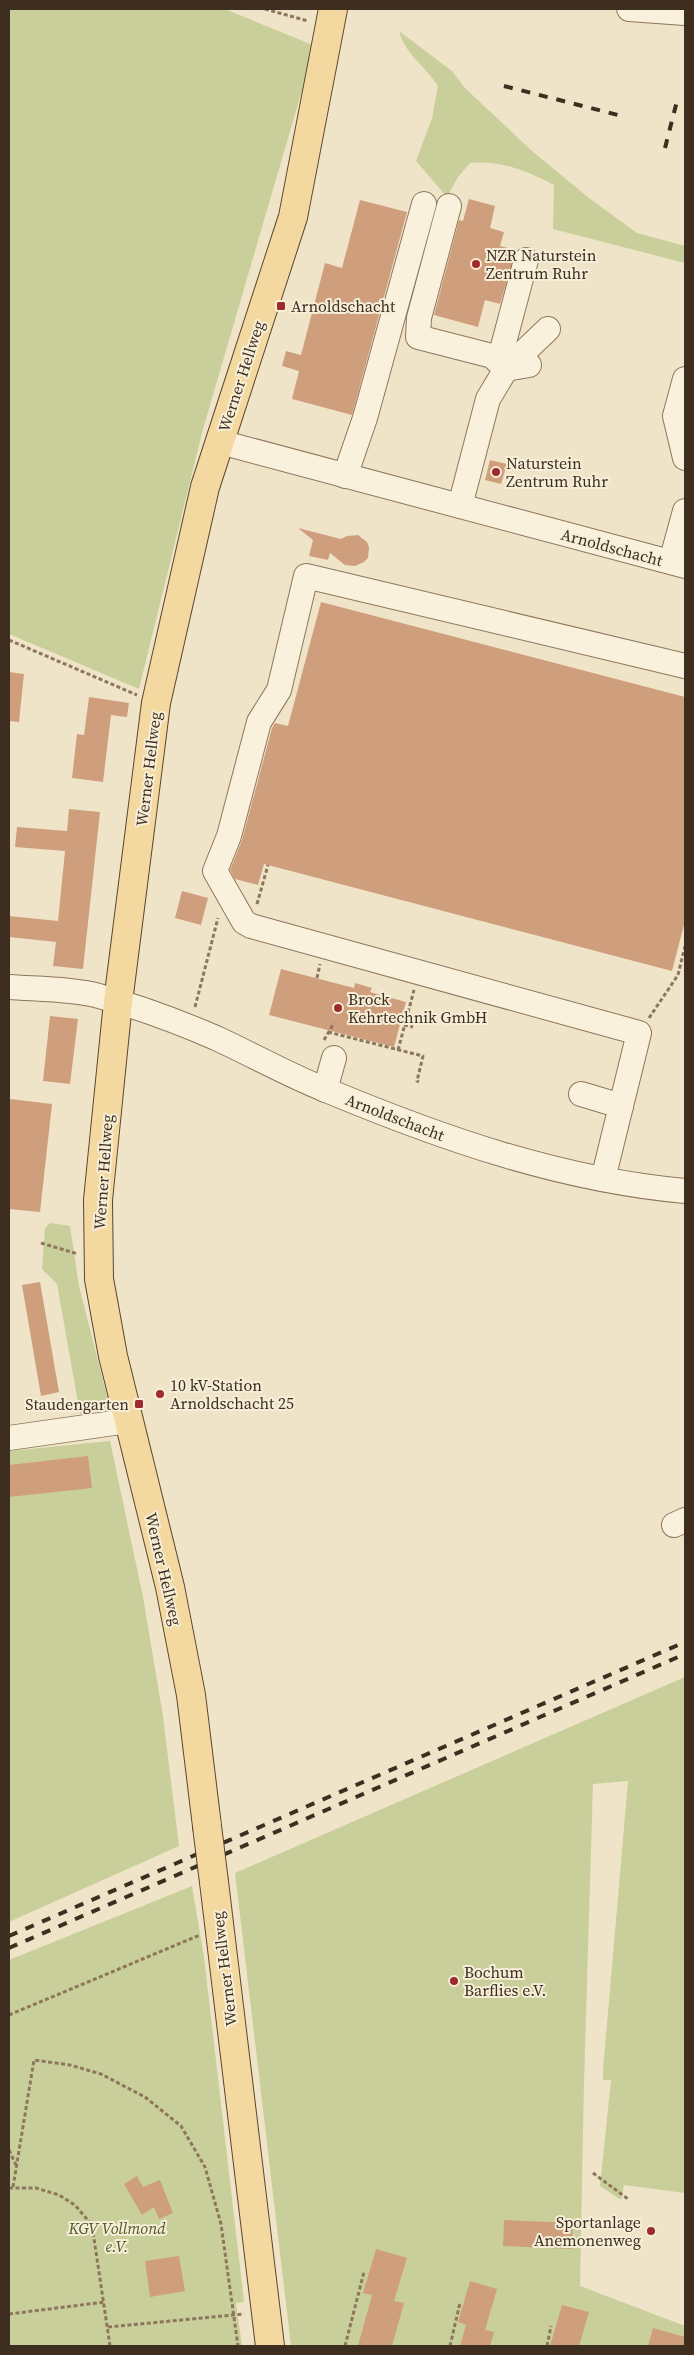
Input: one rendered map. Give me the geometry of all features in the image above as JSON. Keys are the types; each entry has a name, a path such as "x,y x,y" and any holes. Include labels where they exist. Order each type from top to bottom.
{"main road":[{"name":"Werner Hellweg","path":"270,2346 191,1695 170,1588 113,1356 98,1260 98,1200 118,1002 156,703 195,528 220,442 293,217 332,18"}],"street":[{"path":"629,9 685,13"},
{"path":"345,476 365,418 424,204"},
{"path":"449,206 419,318 418,337 492,356 506,369"},
{"path":"506,369 502,350 526,260"},
{"path":"460,506 488,399 506,369 548,329"},
{"path":"506,369 529,365"},
{"path":"685,379 675,416 685,458"},
{"name":"Arnoldschacht","path":"220,442 678,564"},
{"path":"678,564 685,511"},
{"path":"603,1179 639,1033 251,926 244,922 215,871 229,836 259,722 279,690 306,576 685,666"},
{"name":"Arnoldschacht","path":"9,987 97,995 188,1026 325,1090 407,1122 495,1153 603,1179 685,1192"},
{"path":"325,1090 334,1058"},
{"path":"581,1094 621,1106"},
{"path":"9,1438 128,1421"}],"path":[{"path":"266,9 332,18"},
{"path":"9,640 156,703"},
{"path":"251,926 268,865"},
{"path":"188,1026 220,913"},
{"path":"639,1033 678,975 685,946"},
{"path":"398,1050 418,973"},
{"path":"404,1025 412,1027"},
{"path":"328,1032 423,1056 417,1081 419,1082"},
{"path":"40,1243 98,1260"},
{"path":"9,2015 91,1979 219,1928"},
{"path":"110,2346 105,2302 92,2225 75,2205 59,2195 36,2188 11,2188 34,2060 70,2065 101,2074 145,2097 181,2126 205,2167 221,2224 238,2346"},
{"path":"9,2150 16,2165"},
{"path":"593,2173 628,2199"},
{"path":"345,2346 364,2272"},
{"path":"9,2314 105,2302"},
{"path":"450,2346 460,2303"},
{"path":"108,2327 265,2312"},
{"path":"547,2346 552,2326"}],"green space":[{"path":"9,9 225,9 315,46 203,429 139,689 9,634"},
{"path":"399,31 452,71 465,88 532,151 589,198 637,233 685,246 685,263 553,229 554,185 514,168 492,163 470,163 458,177 447,197 416,161 432,118 438,86 406,46"},
{"path":"50,1223 70,1226 79,1286 110,1408 80,1414 57,1284 42,1269 45,1228"},
{"path":"110,1441 143,1597 163,1716 179,1846 9,1922 9,1451"},
{"path":"685,1677 685,2193 624,2185 621,2200 600,2186 611,2080 603,2080 603,2070 628,1781 593,1784 580,2286 685,2326 685,2346 291,2346 235,1873"},
{"name":"KGV Vollmond e.V.","path":"192,1886 204,1957 244,2302 236,2303 242,2346 9,2346 9,1960"}],"building":[{"name":"NZR Naturstein Zentrum Ruhr","path":"469,199 495,206 490,228 504,232 500,246 516,250 500,304 485,300 478,327 434,315 459,220 463,221"},
{"path":"360,200 407,212 352,415 292,399 299,371 282,366 286,351 301,355 325,263 342,268"},
{"name":"Naturstein Zentrum Ruhr","path":"490,460 507,464 501,484 485,480"},
{"path":"298,528 341,539 347,536 358,535 367,542 369,547 368,558 355,566 345,565 330,553 328,560 309,556 313,540"},
{"path":"321,602 685,697 685,921 672,971 264,864 258,885 235,879 230,870 242,840 272,728 275,723 288,726"},
{"path":"9,672 24,674 19,722 9,721"},
{"path":"89,697 129,703 127,717 111,715 103,782 72,778 77,734 84,735"},
{"path":"69,809 100,812 83,969 53,966 56,942 9,937 9,916 58,921 65,851 15,847 17,827 67,831"},
{"path":"182,891 208,898 201,925 175,918"},
{"name":"Brock Kehrtechnik GmbH","path":"281,969 354,988 355,983 372,988 370,992 406,1002 394,1047 269,1015"},
{"path":"50,1016 78,1019 70,1084 43,1081"},
{"path":"10,1099 52,1104 40,1212 9,1209"},
{"path":"40,1282 59,1392 41,1396 22,1285"},
{"path":"88,1456 92,1488 9,1497 9,1465"},
{"path":"137,2176 143,2187 160,2180 173,2213 159,2219 154,2207 142,2215 124,2184"},
{"path":"504,2220 573,2223 572,2249 503,2246"},
{"path":"376,2249 407,2258 394,2301 404,2303 392,2346 358,2346 372,2295 363,2293"},
{"path":"179,2256 185,2291 150,2297 145,2261"},
{"path":"470,2281 497,2289 485,2330 494,2332 490,2346 460,2346 466,2325 458,2322"},
{"path":"562,2305 589,2312 579,2346 550,2346"},
{"path":"653,2328 685,2337 685,2346 648,2346"}],"railway":[{"path":"504,86 626,117"},
{"path":"665,148 678,97"},
{"path":"9,1936 685,1642"},
{"path":"9,1948 685,1654"}],"place":[{"name":"NZR Naturstein Zentrum Ruhr","path":"476,264"},
{"name":"Arnoldschacht","path":"281,306"},
{"name":"Naturstein Zentrum Ruhr","path":"496,472"},
{"name":"Brock Kehrtechnik GmbH","path":"338,1008"},
{"name":"10 kV-Station Arnoldschacht 25","path":"160,1394"},
{"name":"Staudengarten","path":"139,1404"},
{"name":"Bochum Barflies e.V.","path":"454,1981"},
{"name":"Sportanlage Anemonenweg","path":"651,2231"}]}
